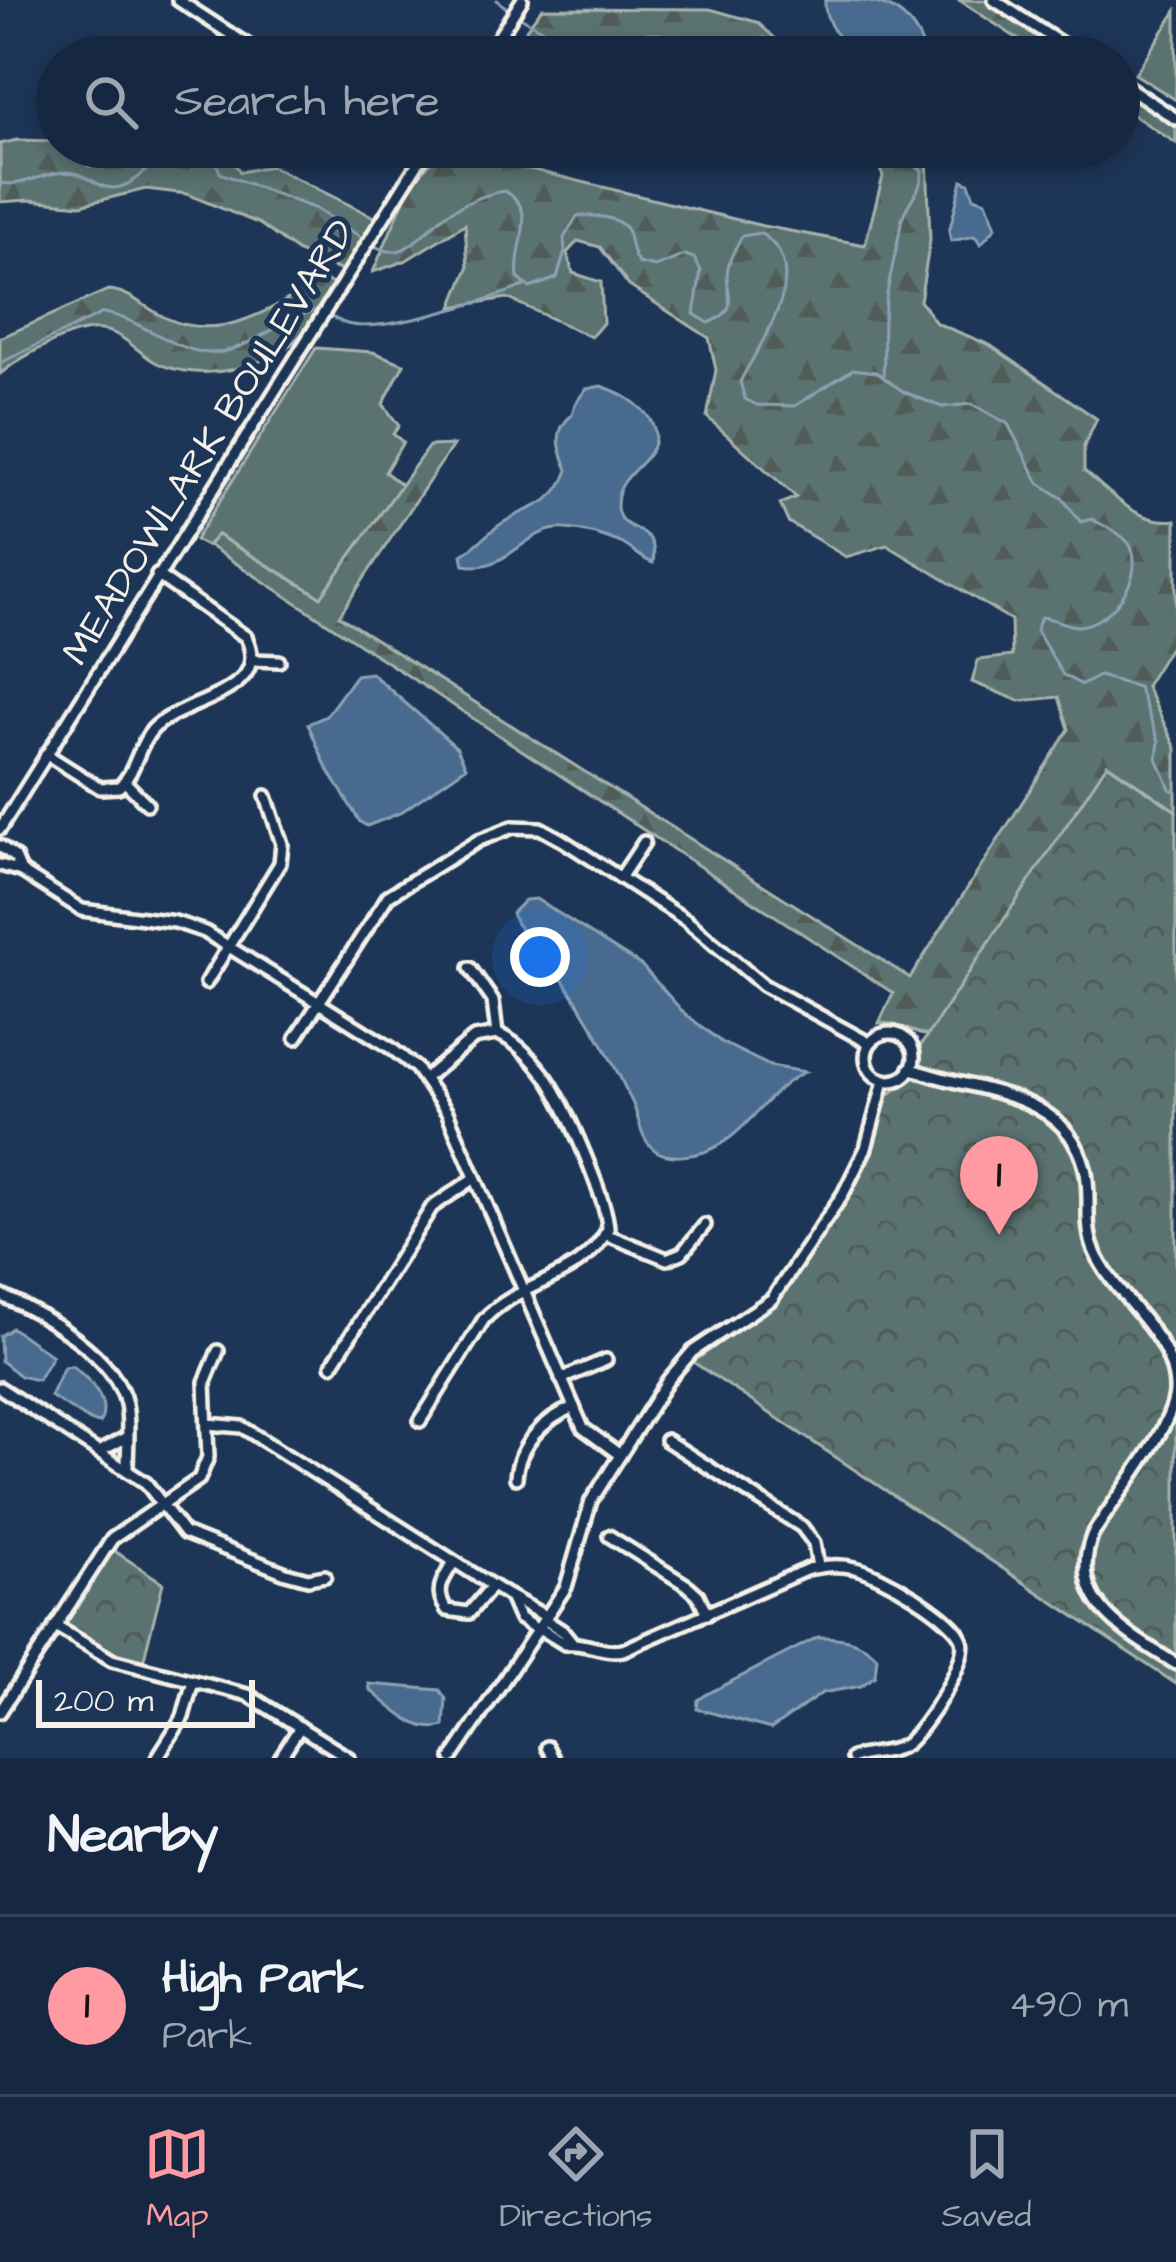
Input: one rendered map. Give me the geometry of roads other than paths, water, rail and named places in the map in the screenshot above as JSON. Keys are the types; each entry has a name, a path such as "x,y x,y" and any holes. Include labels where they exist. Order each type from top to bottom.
{"street":[{"path":"178,0 234,36"},
{"path":"499,36 522,0"},
{"path":"994,0 1050,36"},
{"path":"1140,95 1176,119"},
{"name":"MEADOWLARK BOULEVARD","path":"0,829 415,168"},
{"path":"46,754 100,788 115,788 125,782 154,728 177,711 237,685 247,675 250,644 239,630 157,575"},
{"path":"252,660 279,661"},
{"path":"125,782 147,804"},
{"path":"206,983 280,863 282,844 266,796"},
{"path":"296,1038 388,896 479,840 513,827 549,832 686,920 763,985 869,1043"},
{"path":"620,878 644,842"},
{"path":"0,846 15,857 21,871"},
{"path":"0,865 21,871 82,910 195,928 391,1048 424,1079 439,1096 583,1428 620,1455"},
{"path":"470,968 496,1008 497,1034"},
{"path":"889,1033 907,1039 914,1055 901,1079 884,1081 867,1065 869,1043 889,1033"},
{"path":"420,1421 496,1306 569,1271 605,1234 608,1222 549,1080 513,1043 497,1034 474,1038 424,1079"},
{"path":"910,1068 1029,1102 1063,1128 1080,1154 1094,1250 1160,1341 1171,1364 1175,1392 1166,1420 1092,1537 1088,1588 1115,1625 1176,1664"},
{"path":"452,1758 574,1569 586,1512 683,1361 772,1299 852,1180 884,1081"},
{"path":"332,1365 432,1207 476,1178"},
{"path":"605,1234 667,1259 682,1253 705,1225"},
{"path":"0,1295 104,1362 122,1391 127,1470"},
{"path":"0,1712 112,1539 194,1485 205,1470 205,1382 218,1351"},
{"path":"561,1378 606,1360"},
{"path":"0,1388 151,1487 175,1527 191,1538 300,1578 325,1576"},
{"path":"516,1478 517,1462 538,1430 555,1414 574,1407"},
{"path":"207,1424 242,1426 510,1597 519,1618 564,1632 572,1642 598,1651 623,1650 818,1567 849,1566 880,1578 949,1622 963,1643 959,1667 910,1741 852,1758"},
{"path":"99,1452 127,1437"},
{"path":"666,1440 802,1527 814,1544 818,1567"},
{"path":"609,1536 695,1591 707,1614"},
{"path":"454,1562 439,1586 447,1610 470,1612 492,1586"},
{"path":"56,1626 108,1658 248,1695 349,1758"},
{"path":"157,1758 179,1724 193,1681"},
{"path":"280,1758 300,1727"},
{"path":"548,1747 553,1758"}],"water":[{"path":"825,0 873,2 897,11 918,36 838,36"},
{"path":"962,180 969,183 974,197 986,201 996,227 981,244 975,236 951,241"},
{"path":"601,386 625,396 652,423 653,446 622,485 617,506 624,522 650,540 653,563 621,543 566,529 539,534 493,563 464,565 462,555 496,528 556,492 568,470 560,448 562,427 586,389"},
{"path":"371,673 457,748 466,767 400,813 367,826 326,766 308,724 326,716 356,675"},
{"path":"536,899 642,966 684,1013 721,1042 770,1066 805,1072 719,1145 687,1156 658,1152 644,1137 622,1080 582,1009 516,924 512,913 525,900"},
{"path":"12,1328 52,1356 38,1380 20,1376 1,1361 0,1336"},
{"path":"72,1366 101,1399 100,1423 50,1396 64,1367"},
{"path":"818,1637 864,1647 877,1657 875,1676 861,1686 822,1693 771,1729 697,1709 698,1700 707,1694"},
{"path":"369,1684 440,1690 446,1699 444,1726 414,1723 370,1690"}],"waterway":[{"path":"497,0 509,10"},
{"path":"517,15 553,36"},
{"path":"631,36 677,36"},
{"path":"0,183 65,172 120,187 148,168"},
{"path":"218,168 220,173 316,209 364,239"},
{"path":"883,375 888,287 903,216 920,185 918,168"},
{"path":"372,244 384,250 405,248 451,211 505,191 522,209 518,278 530,288 557,278 564,238 577,216 608,218 626,229 638,263 655,267 685,255 694,258 701,271 694,314 709,323 725,313 730,303 727,274 742,236 760,233 776,248 784,266 784,285 771,326 740,382 745,399 757,405 795,406 853,369 876,372 904,392 942,407 972,404 1008,424 1039,483 1062,498 1081,522 1092,519 1131,547 1133,572 1113,609 1078,626 1041,617 1036,630 1063,675 1082,685 1099,676 1138,687 1159,741 1157,758 1170,789 1176,792"},
{"path":"329,316 347,324 384,324 462,307 524,286"},
{"path":"0,363 103,313 184,347 211,353 237,347 317,310"}],"place":[{"name":"High Park","path":"999,1235"}]}
